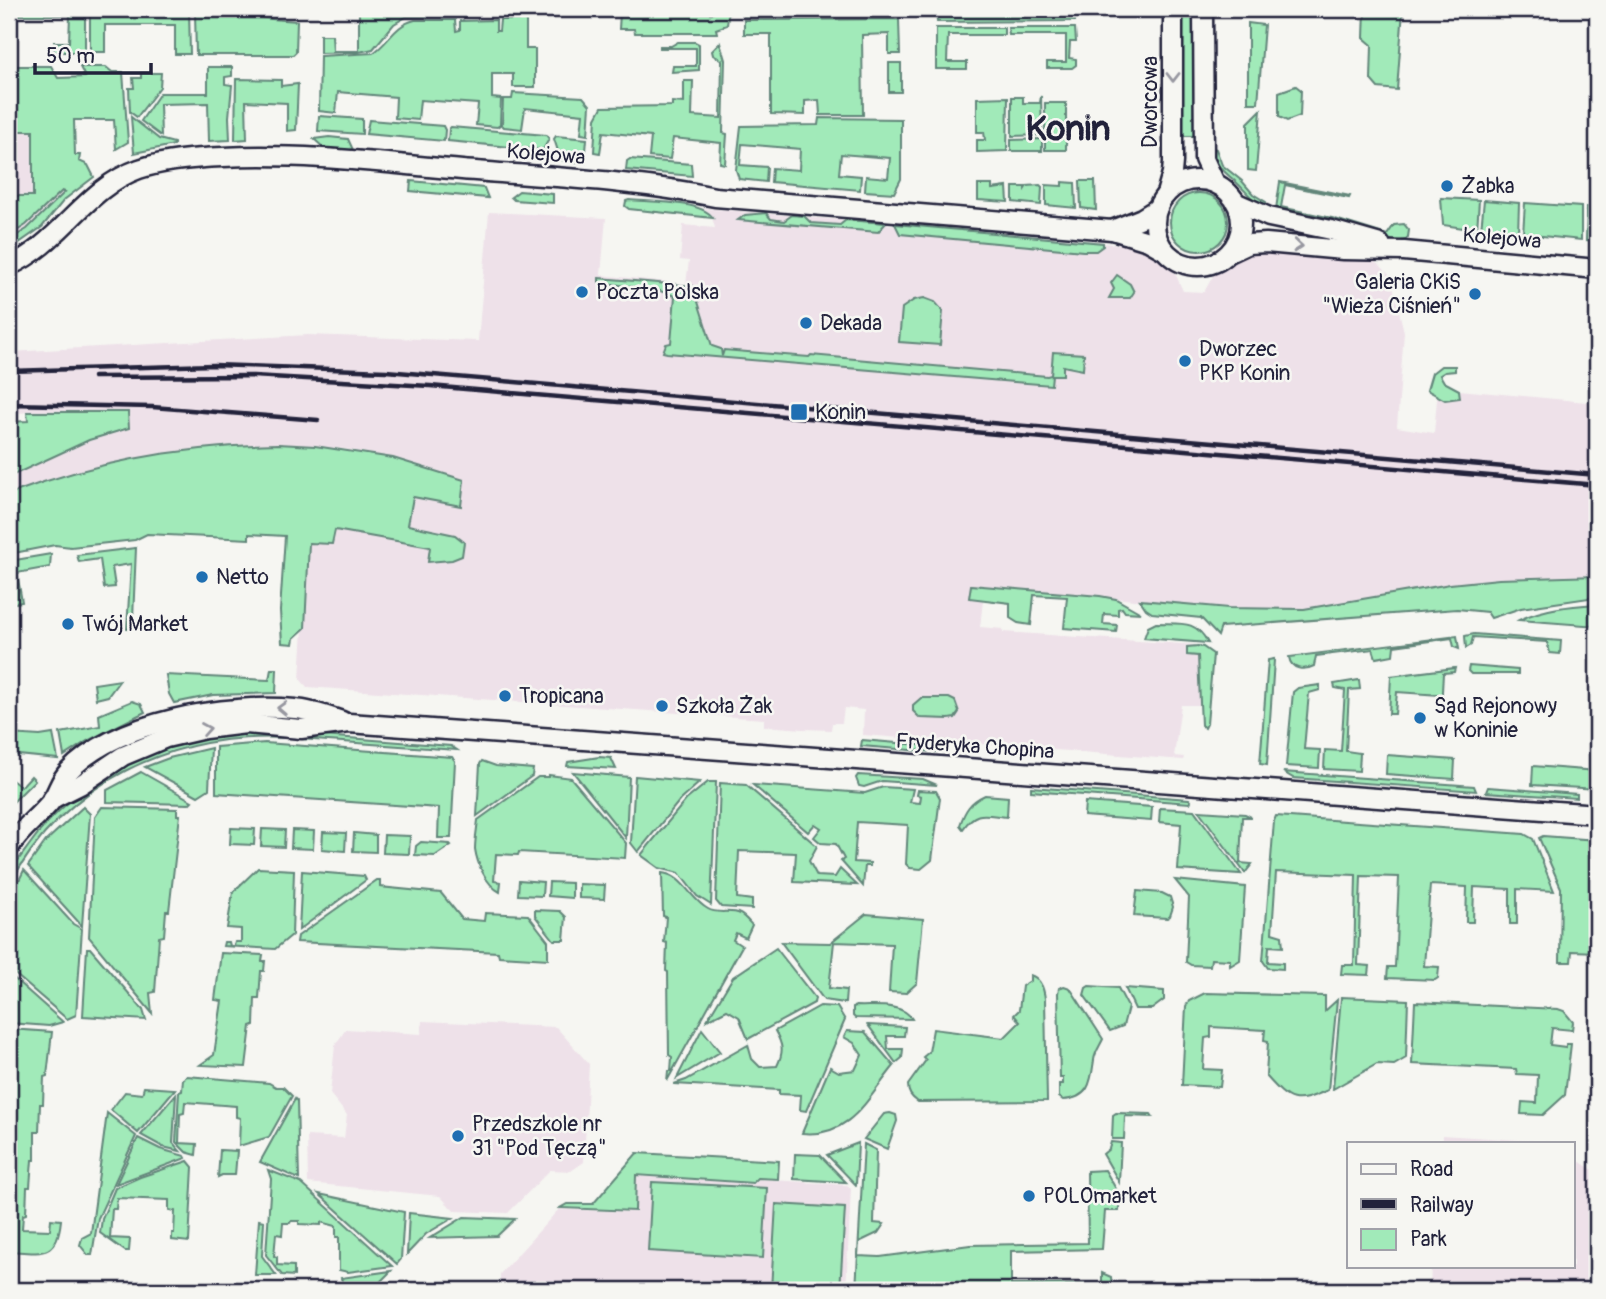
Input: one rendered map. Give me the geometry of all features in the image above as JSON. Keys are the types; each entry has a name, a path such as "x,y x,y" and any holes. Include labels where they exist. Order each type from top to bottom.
{"street":[{"name":"Dworcowa","path":"1162,201 1173,162 1173,9"},
{"path":"1203,9 1204,159 1215,183 1237,203 1241,228 1238,241 1222,260 1195,267 1181,263 1164,250 1155,230 1162,201 1174,187 1194,180 1215,183"},
{"name":"Kolejowa","path":"9,267 42,246 84,204 120,178 139,169 170,162 229,157 304,157 363,161 675,188 715,197 1112,230 1148,241 1164,250"},
{"name":"Kolejowa","path":"1112,230 1142,218 1162,201"},
{"name":"Kolejowa","path":"1237,203 1269,217 1331,230 1404,251"},
{"name":"Kolejowa","path":"1231,251 1248,244 1266,243 1343,250 1404,251 1597,269"},
{"name":"Fryderyka Chopina","path":"9,848 14,839 52,799 68,772 105,745 161,723 216,710 247,707 304,710 349,723 1597,814"}],"shaded area":[{"path":"9,68 77,180 27,229 9,240"},
{"path":"703,208 1136,246 1148,250 1175,273 1183,291 1204,292 1213,276 1243,256 1265,250 1368,258 1381,266 1391,277 1404,332 1397,427 1434,433 1438,388 1597,403 1597,576 1499,579 1450,584 1304,609 1229,608 971,586 970,598 983,600 980,627 1003,629 1003,632 1198,645 1187,647 1188,655 1198,655 1201,705 1181,705 1174,756 1184,757 1183,760 863,735 864,710 844,708 842,723 832,723 831,730 803,729 764,726 764,719 307,687 300,679 309,527 464,480 393,458 344,449 278,444 232,445 124,461 50,479 9,495 9,477 65,450 104,434 128,428 75,411 9,413 11,352 308,335 478,341 489,212 606,218 601,275 686,284 689,261 680,260 683,225 715,228 711,214"},
{"path":"422,1021 556,1027 589,1064 584,1162 571,1171 550,1170 508,1213 454,1211 440,1196 308,1183 307,1136 344,1138 347,1115 330,1094 335,1045 346,1029 421,1034"},
{"path":"1442,1135 1551,1142 1442,1142"},
{"path":"1574,1158 1591,1169 1597,1169 1597,1290 1430,1290 1431,1268 1574,1268"},
{"path":"637,1176 754,1184 759,1179 847,1185 851,1188 846,1290 500,1290 500,1274 559,1209 635,1212"}],"green space":[{"path":"9,9 85,9 85,52 54,52 54,42 69,42 70,15 9,15"},
{"path":"90,9 189,9 190,54 175,54 175,25 105,25 105,52 90,52"},
{"path":"359,9 419,9 419,13 438,13 438,9 469,9 468,16 406,17 394,24 373,49 359,52 320,53 320,35 332,35 333,51 359,51"},
{"path":"513,9 545,9 546,13 564,13 564,9 571,9 571,16 513,16"},
{"path":"714,9 729,9 727,25 716,29 717,33 635,33 634,29 619,29 620,13 713,13"},
{"path":"763,9 870,9 870,12 889,12 889,9 901,9 902,15 744,16 744,12 763,12"},
{"path":"936,9 1075,9 1075,21 937,22"},
{"path":"1181,9 1194,9 1195,136 1181,136"},
{"path":"1365,9 1403,9 1397,90 1378,88 1371,80 1372,45 1364,38"},
{"path":"195,12 231,12 297,21 296,52 293,55 196,55"},
{"path":"899,19 900,54 889,54 889,34 862,35 863,115 820,115 819,100 805,101 805,115 771,114 771,34 744,34 744,20"},
{"path":"415,20 455,20 456,31 460,30 460,21 496,20 496,31 499,31 500,20 526,20 526,49 535,49 535,87 513,87 513,74 492,74 492,98 501,99 500,125 497,127 476,125 478,104 420,100 418,120 395,118 396,97 338,92 336,113 319,111 320,56 373,53 402,26"},
{"path":"1248,23 1264,25 1258,103 1248,103"},
{"path":"936,28 1004,28 1004,35 948,35 947,62 967,62 967,69 936,69"},
{"path":"1008,28 1075,28 1076,42 1070,42 1069,58 1076,59 1076,65 1072,68 1047,68 1047,62 1066,62 1066,35 1009,35"},
{"path":"678,42 699,44 699,70 672,72 673,66 696,66 696,48 660,48"},
{"path":"720,43 725,60 725,164 720,163 721,143 673,138 670,159 649,157 651,137 603,132 600,153 594,152 596,118 602,107 672,106 672,102 684,103 684,81 693,81 692,116 721,118 722,60 713,55 712,51"},
{"path":"889,63 901,63 901,92 889,92"},
{"path":"9,66 51,66 58,78 85,77 80,67 106,67 112,72 123,72 128,142 116,149 114,120 74,120 75,155 80,155 79,161 88,165 94,177 64,200 42,227 9,250 9,240 27,229 65,192 62,191 26,225 9,236 9,196 33,196 33,131 9,131"},
{"path":"208,67 232,67 232,76 225,77 225,84 232,85 230,140 209,141 208,103 160,104 161,136 141,121 160,93 208,93"},
{"path":"141,73 161,73 160,87 137,117 130,112 129,88 134,88 133,78 141,78"},
{"path":"236,79 281,80 281,86 298,84 296,130 287,131 287,103 246,101 247,139 235,140"},
{"path":"1296,86 1301,90 1300,116 1287,121 1279,117 1279,92"},
{"path":"513,93 583,97 590,105 588,135 581,134 583,114 525,108 522,129 504,127 503,99 512,99"},
{"path":"1041,96 1042,135 1012,136 1012,97 1023,97 1023,103 1040,103"},
{"path":"1008,97 1007,151 977,152 977,140 985,140 984,132 977,132 977,98"},
{"path":"1045,103 1066,103 1066,150 1045,150"},
{"path":"1261,110 1256,171 1248,170 1248,123"},
{"path":"319,116 362,119 362,134 318,131"},
{"path":"131,117 159,139 174,145 134,153"},
{"path":"819,118 901,119 901,179 894,193 865,191 866,176 888,178 890,158 841,154 839,174 861,176 860,190 771,182 772,168 799,170 800,149 742,144 740,165 767,167 766,182 739,179 736,170 741,126 818,125"},
{"path":"369,120 443,126 444,141 366,134"},
{"path":"451,127 546,135 549,139 543,150 448,141"},
{"path":"556,136 587,139 585,163 561,160 554,139"},
{"path":"314,139 348,139 354,152 325,149"},
{"path":"1042,139 1042,151 1011,151 1011,140"},
{"path":"1212,147 1216,149 1222,165 1253,194 1266,202 1266,207 1253,199 1220,167"},
{"path":"630,159 691,164 692,176 626,170 627,161"},
{"path":"411,181 484,188 488,198 410,191"},
{"path":"1080,181 1095,181 1096,210 1081,208"},
{"path":"1062,182 1075,183 1076,208 1046,205 1046,185 1062,186"},
{"path":"1280,182 1350,196 1349,198 1285,185 1281,207 1332,218 1387,235 1394,225 1404,224 1409,230 1408,237 1397,242 1332,221 1276,209"},
{"path":"978,185 992,185 992,189 1007,187 1008,202 978,200"},
{"path":"1040,185 1041,205 1013,202 1013,187 1025,189 1027,186"},
{"path":"519,191 553,194 553,203 514,200 511,197"},
{"path":"1193,193 1205,193 1220,201 1228,216 1228,228 1220,243 1205,251 1193,251 1178,243 1170,228 1170,216 1178,201"},
{"path":"1441,198 1479,200 1477,230 1443,225"},
{"path":"629,200 687,205 707,212 713,218 629,209 625,206"},
{"path":"1484,200 1519,203 1518,234 1481,230"},
{"path":"1525,203 1581,207 1581,240 1523,234"},
{"path":"1587,207 1597,208 1597,241 1586,240"},
{"path":"766,213 771,219 784,221 792,215 804,216 811,223 840,225 846,220 886,223 878,232 738,220 745,215"},
{"path":"895,224 1103,243 1103,246 1096,251 1083,251 900,234"},
{"path":"1117,275 1130,284 1134,292 1130,298 1109,298 1114,289 1111,283"},
{"path":"599,278 693,286 712,346 721,349 722,356 724,350 809,357 811,355 1047,376 1051,375 1053,352 1084,354 1083,370 1063,366 1063,375 1052,375 1051,385 667,353 663,352 666,344 671,343 675,296 660,291 599,282"},
{"path":"924,298 935,302 943,311 940,345 899,342 902,308 914,300"},
{"path":"1441,366 1455,366 1455,371 1440,375 1444,382 1459,390 1460,398 1445,400 1427,390 1432,373"},
{"path":"27,412 128,412 129,428 89,440 9,477 9,422 28,421"},
{"path":"278,444 315,446 393,458 464,480 461,506 413,497 408,525 455,535 464,542 462,556 452,560 428,562 430,547 335,530 332,544 309,543 305,628 294,638 293,644 282,643 280,611 285,536 249,534 249,539 147,534 135,540 71,547 55,545 9,554 9,495 15,492 112,463 211,448"},
{"path":"136,548 133,619 127,629 131,564 112,567 115,587 104,588 100,559 79,562 77,555"},
{"path":"51,554 50,567 17,573 22,602 9,604 9,561"},
{"path":"1597,576 1596,597 1521,608 1491,618 1487,612 1457,609 1221,627 1218,636 1201,618 1152,613 1140,600 1229,608 1304,609 1450,584 1499,579"},
{"path":"971,585 1100,596 1116,599 1141,613 1125,612 1122,608 1118,609 1118,615 1104,614 1103,624 1117,625 1116,632 1064,628 1067,597 1034,595 1031,625 1018,623 1010,618 1010,603 969,598"},
{"path":"1597,604 1597,626 1519,620 1548,610"},
{"path":"1156,623 1193,626 1208,643 1144,638 1148,627"},
{"path":"1474,634 1561,641 1560,654 1550,653 1547,642 1473,637 1471,645 1466,648 1465,636"},
{"path":"1457,636 1459,649 1454,647 1452,638 1394,646 1393,655 1376,658 1373,649 1316,656 1314,666 1306,669 1292,665 1289,657"},
{"path":"1198,646 1213,654 1205,728 1201,725 1198,656 1187,655 1187,647"},
{"path":"1274,659 1267,765 1260,764 1268,660"},
{"path":"1469,666 1518,670 1518,674 1471,674 1468,671"},
{"path":"1455,668 1454,672 1443,673 1441,711 1440,695 1397,692 1395,714 1389,714 1391,676"},
{"path":"271,669 277,669 276,693 213,695 174,703 169,694 166,675 269,680"},
{"path":"120,680 108,696 96,699 94,684"},
{"path":"1359,680 1360,689 1349,690 1346,751 1360,753 1359,771 1324,769 1325,750 1341,751 1345,690 1335,688 1334,684"},
{"path":"1320,685 1320,690 1309,693 1304,749 1320,750 1319,768 1286,766 1293,692 1298,688"},
{"path":"921,698 949,698 955,701 959,712 955,718 949,719 920,718 913,711 913,705"},
{"path":"132,701 141,704 145,712 87,741 64,756 60,733 100,726 99,715"},
{"path":"254,732 288,733 287,738 244,738 203,744 163,755 125,771 91,792 59,818 32,850 9,886 16,864 44,826 98,780 163,748 202,738"},
{"path":"9,734 53,734 58,759 9,754"},
{"path":"297,734 451,746 457,750 300,739"},
{"path":"862,740 944,747 936,752 861,746"},
{"path":"265,743 452,757 455,761 451,838 438,838 439,808 216,793 216,747"},
{"path":"211,748 209,789 198,796 145,767 169,758"},
{"path":"1387,755 1455,760 1454,779 1386,774"},
{"path":"599,757 611,758 616,769 567,766 568,762"},
{"path":"482,761 496,766 533,769 532,776 477,816 480,764"},
{"path":"1533,766 1597,771 1597,789 1532,785"},
{"path":"141,772 192,801 189,804 107,802 107,790"},
{"path":"573,772 629,777 626,838"},
{"path":"1283,772 1474,786 1476,791 1293,778"},
{"path":"549,775 571,778 626,843 625,858 519,852 518,855 496,854 494,881 501,882 500,892 486,879 478,861 475,849 478,820 538,777"},
{"path":"858,775 923,779 937,785 882,781 864,787 859,786 856,778"},
{"path":"31,776 35,780 9,806 9,778 21,787"},
{"path":"635,776 700,782 680,800 638,852 631,843"},
{"path":"708,782 716,782 711,905 697,896 679,873 659,868 641,855 686,800"},
{"path":"720,783 746,785 817,846 809,861 817,876 835,877 840,869 857,885 794,882 796,853 739,851 737,898 752,900 752,909 721,907 716,901"},
{"path":"753,785 865,793 883,787 913,789 910,802 920,803 918,790 936,791 940,798 932,860 921,869 910,868 906,864 908,825 857,822 854,862 870,863 870,866 865,866 863,886 841,861 844,859 836,844 821,843 814,837 821,828 815,824 808,832"},
{"path":"1031,787 1189,799 1191,801 1031,791"},
{"path":"1488,787 1577,794 1577,798 1486,792"},
{"path":"985,795 1008,797 1007,817 977,816 963,829 960,825 966,811"},
{"path":"1085,802 1152,807 1151,821 1084,816"},
{"path":"83,807 90,814 82,926 28,866 46,841"},
{"path":"102,807 177,809 177,815 180,815 169,911 166,911 164,936 159,937 155,992 150,993 152,1013 89,937 95,817"},
{"path":"1160,808 1194,810 1241,874 1178,870 1181,824 1159,822"},
{"path":"1199,811 1245,814 1251,817 1242,817 1240,863 1252,864 1245,873"},
{"path":"1276,816 1524,834 1533,839 1554,891 1517,889 1517,924 1510,924 1510,889 1474,887 1473,922 1466,922 1467,887 1430,885 1424,966 1439,967 1438,978 1387,978 1388,967 1395,967 1399,877 1361,876 1358,965 1370,966 1369,975 1341,974 1342,965 1354,965 1356,875 1276,872 1272,933 1282,936 1283,947 1269,946 1268,962 1283,963 1283,969 1268,968 1263,961"},
{"path":"231,828 255,829 254,845 230,844"},
{"path":"262,829 285,830 284,847 261,846"},
{"path":"292,830 314,831 313,849 291,848"},
{"path":"323,832 346,833 345,851 322,849"},
{"path":"354,833 376,835 376,852 353,851"},
{"path":"384,835 410,836 409,854 383,853"},
{"path":"1543,836 1597,840 1594,938 1597,939 1597,952 1572,951 1571,962 1560,962 1561,888 1539,838"},
{"path":"421,842 451,845 435,856 415,855 416,846"},
{"path":"258,868 294,870 292,935 275,949 223,946 224,942 234,946 235,942 241,942 241,929 227,928 233,892"},
{"path":"24,870 73,924 82,929 76,1015 67,1019 9,969 9,901"},
{"path":"302,871 364,876 366,880 299,930"},
{"path":"662,873 676,878 708,909 736,913 752,925 746,938 736,933 733,940 742,946 667,1081 672,1057 669,1055 667,943 664,942 666,917 663,916"},
{"path":"380,880 380,887 441,893 462,919 484,921 485,913 528,915 548,941 548,959 499,956 498,952 297,942 298,936"},
{"path":"519,880 543,882 542,896 518,895"},
{"path":"1175,880 1245,887 1240,960 1230,966 1230,960 1211,959 1210,966 1191,965 1186,962 1189,897"},
{"path":"549,882 572,883 572,898 548,896"},
{"path":"579,884 605,885 604,899 579,898"},
{"path":"1137,891 1162,893 1170,897 1173,907 1170,916 1134,916"},
{"path":"535,910 560,911 566,917 564,940 554,940 535,916"},
{"path":"866,914 923,919 917,983 906,993 889,992 892,944 834,942 829,988 846,990 845,1003 824,1000 781,942 830,943"},
{"path":"87,948 90,948 143,1010 146,1020 83,1016"},
{"path":"776,948 815,998 814,1003 748,1039 739,1017 727,1010 707,1020 733,977"},
{"path":"221,953 263,955 262,961 265,961 264,971 261,971 259,998 255,998 254,1025 251,1026 246,1067 200,1065 214,1055 222,1001 215,1000"},
{"path":"9,974 63,1022 49,1026 9,1023"},
{"path":"1030,975 1041,984 1044,991 1047,1101 918,1102 913,1098 908,1085 926,1060 923,1057 929,1052 933,1029 1004,1038 1020,1022 1014,1015 1019,1010 1022,986 1030,981"},
{"path":"1089,986 1118,988 1128,1007 1123,1026 1110,1031 1084,995"},
{"path":"1059,988 1070,988 1103,1039 1095,1054 1088,1088 1079,1096 1063,1100 1059,1097 1059,1084 1063,1084 1063,1078 1060,1078 1058,993"},
{"path":"1125,988 1164,991 1164,1000 1152,1009 1135,1009"},
{"path":"1205,993 1325,996 1325,1011 1337,1000 1328,1090 1307,1098 1293,1099 1287,1096 1266,1076 1268,1041 1264,1040 1265,1030 1211,1027 1211,1037 1205,1038 1203,1069 1222,1070 1220,1087 1182,1085 1186,1006 1189,1001"},
{"path":"1341,997 1408,1000 1406,1058 1394,1065 1377,1064 1333,1089"},
{"path":"1415,1002 1564,1011 1573,1022 1572,1030 1552,1028 1550,1045 1566,1047 1566,1044 1571,1044 1565,1095 1543,1115 1521,1114 1522,1102 1537,1103 1538,1075 1517,1074 1516,1069 1412,1064"},
{"path":"820,1006 837,1007 845,1020 806,1111 800,1110 801,1095 779,1094 779,1090 674,1084 748,1045 752,1059 760,1067 777,1066 782,1048 775,1031"},
{"path":"853,1007 894,1008 912,1019 855,1018"},
{"path":"868,1025 905,1027 904,1036 887,1036 888,1049 903,1049 902,1058 896,1063"},
{"path":"9,1029 52,1032 47,1076 44,1077 43,1104 40,1104 39,1132 35,1132 35,1160 32,1160 22,1229 50,1230 51,1219 61,1220 56,1242 45,1251 9,1251"},
{"path":"702,1029 720,1052 677,1078"},
{"path":"847,1031 865,1032 894,1066 866,1103 845,1123 819,1133 802,1133 830,1067 839,1072 855,1070 862,1055 854,1043 844,1037"},
{"path":"187,1076 269,1083 283,1087 292,1096 269,1137 239,1146 240,1118 236,1117 236,1106 185,1102 184,1113 180,1114 179,1143 197,1144 196,1155 186,1152 176,1142 179,1092 182,1091 183,1079"},
{"path":"144,1087 175,1089 138,1133 111,1110 125,1092 142,1094"},
{"path":"176,1094 173,1143 180,1151 163,1147 141,1135"},
{"path":"295,1099 297,1101 299,1179 260,1162"},
{"path":"107,1113 136,1136 98,1218 92,1255 88,1255 80,1245 82,1238 91,1233"},
{"path":"884,1114 896,1115 897,1121 887,1149 864,1139"},
{"path":"1151,1114 1153,1117 1125,1116 1124,1139 1112,1139 1113,1115"},
{"path":"138,1138 160,1149 186,1158 116,1184"},
{"path":"1111,1142 1121,1143 1119,1182 1103,1154 1109,1149"},
{"path":"858,1143 856,1185 827,1155"},
{"path":"864,1144 876,1150 874,1223 884,1224 878,1233 859,1242 858,1256 880,1257 970,1245 1088,1243 1087,1171 1105,1170 1119,1194 1119,1211 1105,1211 1102,1249 1011,1251 1011,1285 1102,1284 1102,1273 1111,1277 1112,1290 856,1290"},
{"path":"220,1150 237,1151 235,1175 218,1177"},
{"path":"637,1153 779,1161 778,1179 758,1178 753,1183 636,1175 635,1211 560,1208 567,1204 593,1204"},
{"path":"795,1154 820,1155 846,1182 794,1179"},
{"path":"188,1161 193,1167 189,1242 172,1240 175,1211 169,1210 169,1200 117,1198 116,1209 112,1209 110,1238 130,1239 129,1251 125,1251 100,1233 102,1219 115,1188"},
{"path":"268,1170 301,1183 392,1266 348,1272 339,1270 339,1237 336,1237 336,1226 321,1222 321,1225 291,1221 283,1223 282,1235 276,1234 274,1256 277,1257 277,1265 294,1266 294,1276 282,1275 266,1255 271,1179"},
{"path":"652,1182 767,1188 763,1258 648,1251"},
{"path":"319,1194 404,1212 401,1259 397,1264"},
{"path":"776,1204 845,1208 840,1290 771,1290"},
{"path":"409,1213 453,1218 426,1234 407,1254"},
{"path":"464,1217 515,1219 497,1236 430,1238"},
{"path":"259,1220 264,1221 262,1256 276,1275 255,1275"},
{"path":"391,1271 372,1290 345,1290 341,1278"}],"railway":[{"path":"9,371 214,365 386,371 1597,475"},
{"path":"93,377 253,376 430,386 1597,485"},
{"path":"9,404 152,407 318,420"}],"place":[{"name":"Żabka","path":"1447,186"},
{"name":"Poczta Polska","path":"582,292"},
{"name":"Galeria CKiS \"Wieża Ciśnień\"","path":"1475,294"},
{"name":"Dekada","path":"806,323"},
{"name":"Dworzec PKP Konin","path":"1185,361"},
{"name":"Konin","path":"799,412"},
{"name":"Netto","path":"202,577"},
{"name":"Twój Market","path":"68,624"},
{"name":"Tropicana","path":"505,696"},
{"name":"Szkoła Żak","path":"662,706"},
{"name":"Sąd Rejonowy w Koninie","path":"1420,718"},
{"name":"Przedszkole nr 31 \"Pod Tęczą\"","path":"458,1136"},
{"name":"POLOmarket","path":"1029,1196"}],"district":[{"name":"Konin","path":"1068,128"}]}
